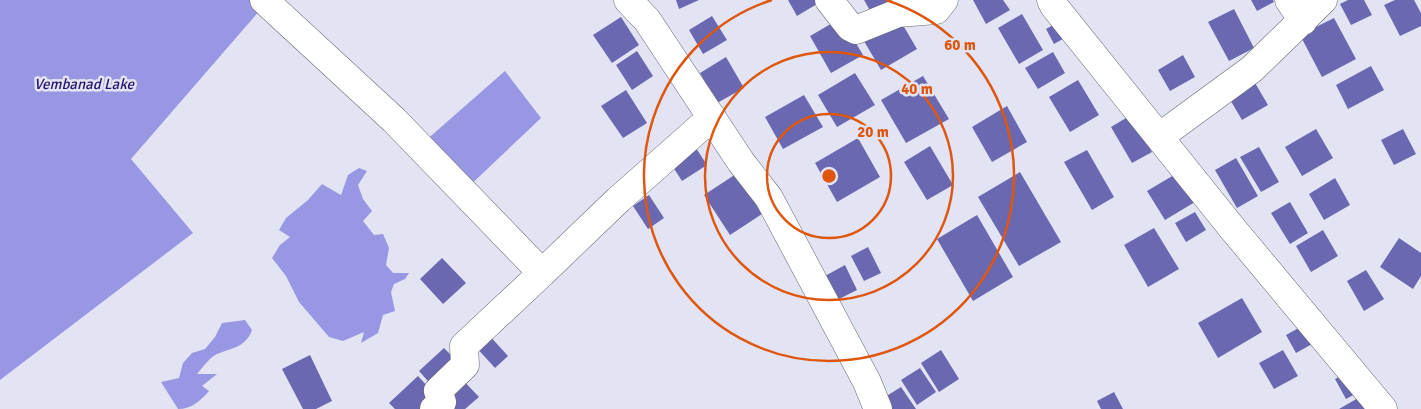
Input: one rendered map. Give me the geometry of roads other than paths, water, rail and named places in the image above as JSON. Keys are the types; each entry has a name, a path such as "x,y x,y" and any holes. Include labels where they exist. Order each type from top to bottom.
{"street":[{"path":"264,0 394,120 542,273"},
{"path":"629,0 647,20 742,162 769,198 867,382 878,409"},
{"path":"829,0 850,27 856,30 898,14 936,10 944,0"},
{"path":"1051,0 1232,228 1383,409"},
{"path":"1159,137 1252,69 1296,10 1323,0"},
{"path":"434,409 442,402 438,391 465,365 464,346 618,200 712,117"}],"water":[{"name":"Vembanad Lake","path":"0,0 251,0 261,9 131,159 193,233 0,380"},
{"path":"505,71 541,118 464,191 424,142"},
{"path":"359,168 367,171 358,185 363,199 372,211 363,221 374,235 383,234 389,248 386,265 393,273 409,273 405,279 394,284 391,292 395,311 383,315 378,333 361,343 364,332 343,341 329,337 299,302 286,276 272,258 280,245 290,237 279,230 286,218 308,200 322,184 341,195 348,175"},
{"path":"245,320 252,330 246,340 238,346 214,356 197,374 217,374 202,386 209,391 195,404 187,408 178,409 161,382 179,378 183,363 192,353 205,349 215,337 222,323"}]}
